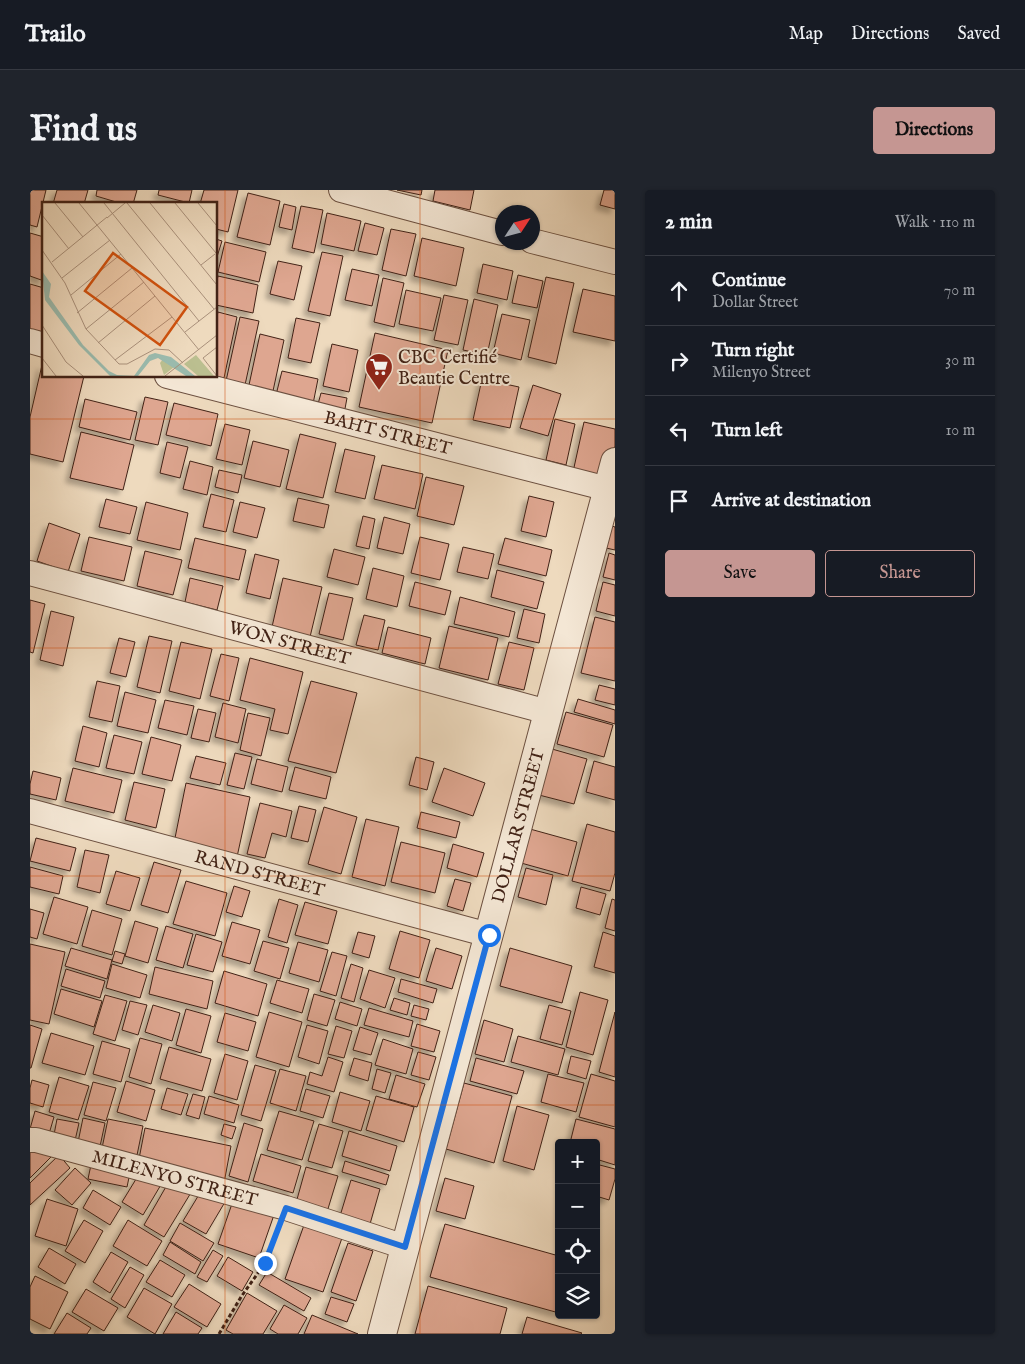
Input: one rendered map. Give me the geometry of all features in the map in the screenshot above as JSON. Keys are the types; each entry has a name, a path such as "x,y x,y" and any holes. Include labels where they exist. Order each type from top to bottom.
{"street":[{"path":"341,190 495,231"},
{"path":"540,243 615,262"},
{"name":"BAHT STREET","path":"175,378 608,489"},
{"name":"DOLLAR STREET","path":"382,1334 615,462"},
{"name":"WON STREET","path":"30,573 548,712"},
{"name":"RAND STREET","path":"30,811 489,935"},
{"name":"MILENYO STREET","path":"30,1140 36,1140 286,1208 405,1247"}],"path":[{"path":"219,1334 241,1297 265,1263 286,1208"}],"building":[{"path":"30,190 46,190 37,227 30,225"},
{"path":"57,190 88,190 85,202 54,202"},
{"path":"97,190 137,190 134,202 116,202 96,196"},
{"path":"159,190 192,190 189,202 158,195"},
{"path":"204,190 238,190 228,232 218,230 218,202 201,202"},
{"path":"397,190 422,190 421,195"},
{"path":"435,190 474,190 470,210 433,201"},
{"path":"604,190 615,190 615,209 600,205"},
{"path":"248,193 280,201 270,245 237,237"},
{"path":"284,204 296,207 292,230 279,227"},
{"path":"301,206 323,210 314,253 292,248"},
{"path":"327,213 361,221 354,251 321,244"},
{"path":"365,223 384,228 377,255 358,251"},
{"path":"391,229 416,234 406,276 382,270"},
{"path":"30,233 42,236 42,280 30,276"},
{"path":"422,238 464,248 456,286 414,276"},
{"path":"218,240 222,241 218,254"},
{"path":"225,242 266,252 259,282 218,272"},
{"path":"322,252 343,256 330,316 308,311"},
{"path":"278,261 302,266 294,300 270,294"},
{"path":"483,264 513,271 507,300 477,293"},
{"path":"352,269 379,275 372,306 345,300"},
{"path":"518,275 543,281 537,308 512,303"},
{"path":"218,276 258,285 253,313 218,305"},
{"path":"546,277 574,283 556,364 528,357"},
{"path":"383,278 404,283 394,327 374,322"},
{"path":"30,284 42,287 42,332 30,329"},
{"path":"583,289 615,296 615,341 573,332"},
{"path":"406,290 441,298 433,331 399,324"},
{"path":"444,295 468,300 458,345 434,340"},
{"path":"474,299 498,305 487,355 463,350"},
{"path":"218,312 237,317 224,378 218,377"},
{"path":"502,314 530,320 521,360 493,353"},
{"path":"240,317 259,321 245,385 226,381"},
{"path":"296,318 320,323 311,363 288,358"},
{"path":"375,333 448,350 432,423 359,407"},
{"path":"260,334 284,340 273,391 249,385"},
{"path":"332,344 358,350 349,392 323,386"},
{"path":"42,365 42,378 84,378 63,462 30,454 30,417"},
{"path":"282,371 318,379 313,404 276,395"},
{"path":"482,379 519,387 510,428 473,420"},
{"path":"533,385 561,394 548,436 520,428"},
{"path":"321,393 347,398 344,414 317,408"},
{"path":"145,397 168,402 158,445 135,440"},
{"path":"85,399 137,412 130,440 79,427"},
{"path":"174,403 218,414 211,446 166,435"},
{"path":"555,419 575,424 566,465 546,460"},
{"path":"584,422 615,429 615,446 607,480 573,472"},
{"path":"225,424 250,430 242,465 216,459"},
{"path":"81,432 134,445 123,490 70,478"},
{"path":"300,434 336,443 323,498 286,489"},
{"path":"253,441 289,450 280,487 244,478"},
{"path":"167,442 188,447 180,478 160,473"},
{"path":"345,449 375,456 365,499 335,492"},
{"path":"190,461 213,467 207,495 183,489"},
{"path":"382,465 423,474 415,509 374,499"},
{"path":"219,470 242,475 238,493 215,487"},
{"path":"426,477 464,486 454,525 417,516"},
{"path":"211,494 234,500 226,532 203,527"},
{"path":"529,496 554,502 546,537 521,531"},
{"path":"298,498 329,505 324,528 293,521"},
{"path":"106,499 137,507 130,534 99,527"},
{"path":"146,502 188,513 180,550 137,540"},
{"path":"240,502 265,508 257,538 233,532"},
{"path":"363,516 375,519 369,549 356,546"},
{"path":"384,517 410,524 403,554 377,548"},
{"path":"49,523 80,534 68,572 37,561"},
{"path":"612,526 615,527 615,550 606,548"},
{"path":"89,537 132,547 124,581 81,571"},
{"path":"420,537 449,544 440,580 411,573"},
{"path":"195,538 246,550 239,580 188,568"},
{"path":"505,538 552,550 546,576 498,564"},
{"path":"463,547 494,554 488,579 457,572"},
{"path":"334,549 365,557 358,585 327,577"},
{"path":"145,551 182,560 173,595 137,586"},
{"path":"609,553 615,555 615,580 603,577"},
{"path":"255,554 279,560 270,599 246,593"},
{"path":"373,568 404,576 397,607 366,599"},
{"path":"497,570 544,582 537,609 491,597"},
{"path":"190,578 223,586 217,610 185,602"},
{"path":"283,578 322,587 310,637 272,627"},
{"path":"415,582 451,591 445,615 409,606"},
{"path":"603,582 615,585 615,616 596,611"},
{"path":"329,593 353,598 343,640 319,634"},
{"path":"460,597 515,612 509,637 454,624"},
{"path":"30,600 45,604 33,653 30,652"},
{"path":"524,609 545,614 539,643 517,638"},
{"path":"51,611 74,617 63,666 40,660"},
{"path":"364,615 385,620 378,650 356,645"},
{"path":"595,617 615,622 615,681 581,673"},
{"path":"449,626 498,638 488,680 439,668"},
{"path":"388,627 431,638 425,664 382,653"},
{"path":"149,636 172,641 160,693 137,687"},
{"path":"119,638 135,642 126,677 110,673"},
{"path":"181,642 212,649 200,699 169,691"},
{"path":"509,642 534,648 524,690 498,684"},
{"path":"221,654 239,658 229,701 210,696"},
{"path":"250,658 303,672 288,734 270,730 275,709 240,700"},
{"path":"97,681 120,686 112,722 89,717"},
{"path":"311,681 357,693 336,773 288,761"},
{"path":"599,685 615,689 615,705 595,700"},
{"path":"125,692 156,700 148,733 117,726"},
{"path":"578,699 615,710 615,724 574,712"},
{"path":"165,700 194,706 187,735 158,728"},
{"path":"223,703 246,709 238,743 215,737"},
{"path":"198,709 216,713 209,742 191,738"},
{"path":"566,712 613,725 604,757 557,744"},
{"path":"248,713 270,718 261,756 240,750"},
{"path":"83,726 107,733 99,767 75,761"},
{"path":"114,735 142,742 134,774 106,768"},
{"path":"151,737 181,745 172,781 142,774"},
{"path":"552,749 587,759 574,804 539,795"},
{"path":"235,753 252,757 244,789 227,785"},
{"path":"196,756 226,763 220,785 190,778"},
{"path":"416,757 434,762 427,790 409,785"},
{"path":"257,759 288,767 282,792 251,784"},
{"path":"594,761 615,767 615,800 586,792"},
{"path":"295,767 331,777 326,799 289,790"},
{"path":"73,768 122,780 114,813 65,801"},
{"path":"444,768 485,783 473,816 432,802"},
{"path":"33,771 61,778 56,800 30,794"},
{"path":"134,782 165,789 156,828 125,820"},
{"path":"186,783 250,797 237,857 174,843"},
{"path":"260,803 292,811 286,837 272,833 265,858 247,854"},
{"path":"299,806 316,810 308,842 291,838"},
{"path":"324,807 357,817 341,874 308,864"},
{"path":"421,812 460,822 456,838 417,828"},
{"path":"366,819 399,827 385,886 352,877"},
{"path":"587,824 615,832 615,873 610,891 572,881"},
{"path":"530,829 577,842 568,876 521,863"},
{"path":"36,838 76,848 70,871 30,861"},
{"path":"401,842 445,853 435,893 391,882"},
{"path":"453,844 484,853 477,877 447,868"},
{"path":"85,850 109,855 100,893 77,887"},
{"path":"154,862 181,870 168,913 141,905"},
{"path":"30,867 63,876 59,894 30,887"},
{"path":"526,868 553,875 546,905 518,897"},
{"path":"116,871 140,878 130,911 106,904"},
{"path":"455,879 471,883 463,911 447,906"},
{"path":"186,881 227,893 215,936 173,924"},
{"path":"234,886 250,891 242,917 226,912"},
{"path":"581,887 606,894 600,915 576,908"},
{"path":"54,897 88,907 77,944 43,934"},
{"path":"279,899 298,905 287,943 268,937"},
{"path":"612,899 615,900 615,931 605,928"},
{"path":"305,902 337,911 328,944 295,935"},
{"path":"30,909 44,913 37,939 30,937"},
{"path":"92,910 122,919 112,955 82,946"},
{"path":"135,921 158,928 148,963 125,956"},
{"path":"232,922 260,930 250,964 222,956"},
{"path":"166,926 193,934 183,968 156,960"},
{"path":"400,931 430,940 419,978 389,969"},
{"path":"358,932 375,936 369,958 352,953"},
{"path":"603,932 615,936 615,973 594,967"},
{"path":"196,934 222,942 213,972 187,965"},
{"path":"263,941 289,948 280,979 254,971"},
{"path":"298,942 328,950 319,982 289,973"},
{"path":"30,944 65,952 49,1024 30,1020"},
{"path":"71,948 112,960 107,979 65,966"},
{"path":"436,948 462,956 452,989 426,981"},
{"path":"510,948 572,966 562,1003 500,986"},
{"path":"115,951 125,954 122,964 112,961"},
{"path":"332,952 347,956 336,996 320,991"},
{"path":"112,964 147,975 140,998 106,988"},
{"path":"351,964 363,968 354,1002 341,998"},
{"path":"155,967 213,981 207,1009 149,994"},
{"path":"66,969 105,981 100,998 61,986"},
{"path":"369,970 395,978 385,1008 360,999"},
{"path":"224,971 267,984 258,1016 215,1003"},
{"path":"401,979 437,989 433,1003 398,992"},
{"path":"277,980 309,989 302,1013 270,1003"},
{"path":"61,989 102,1001 94,1027 54,1014"},
{"path":"580,992 608,1000 593,1055 566,1047"},
{"path":"314,994 335,1000 327,1026 307,1020"},
{"path":"105,995 127,1001 115,1041 93,1034"},
{"path":"394,998 410,1003 407,1015 390,1010"},
{"path":"130,1001 147,1005 138,1035 122,1030"},
{"path":"340,1002 362,1009 357,1026 335,1019"},
{"path":"153,1005 180,1013 172,1041 145,1032"},
{"path":"414,1005 429,1009 426,1020 411,1016"},
{"path":"549,1005 571,1011 562,1045 540,1039"},
{"path":"369,1008 413,1021 409,1037 364,1025"},
{"path":"186,1009 211,1016 201,1053 176,1045"},
{"path":"269,1012 302,1022 289,1067 256,1057"},
{"path":"615,1012 615,1077 599,1072"},
{"path":"225,1013 256,1022 248,1051 217,1042"},
{"path":"484,1020 513,1029 504,1062 475,1054"},
{"path":"417,1024 440,1031 434,1052 411,1046"},
{"path":"30,1025 42,1029 31,1068 30,1068"},
{"path":"307,1025 328,1031 319,1064 298,1057"},
{"path":"336,1026 352,1031 344,1058 328,1054"},
{"path":"360,1027 378,1033 371,1055 353,1050"},
{"path":"51,1033 94,1046 85,1075 42,1063"},
{"path":"518,1036 565,1049 558,1075 511,1062"},
{"path":"140,1038 162,1044 151,1084 129,1077"},
{"path":"383,1039 413,1049 406,1074 375,1065"},
{"path":"102,1041 130,1049 121,1082 93,1074"},
{"path":"169,1047 211,1059 202,1091 160,1079"},
{"path":"418,1052 436,1057 429,1080 411,1075"},
{"path":"225,1054 248,1061 237,1100 214,1093"},
{"path":"571,1056 591,1061 586,1079 567,1073"},
{"path":"328,1057 343,1062 334,1092 307,1084 310,1072 322,1076"},
{"path":"354,1058 372,1063 368,1081 349,1075"},
{"path":"476,1058 524,1071 517,1094 470,1081"},
{"path":"255,1065 276,1071 261,1121 241,1115"},
{"path":"280,1069 306,1076 296,1111 270,1103"},
{"path":"377,1069 391,1073 385,1093 372,1089"},
{"path":"548,1074 584,1083 576,1112 541,1102"},
{"path":"591,1074 615,1081 615,1127 579,1117"},
{"path":"396,1075 425,1084 417,1107 389,1099"},
{"path":"59,1077 89,1086 78,1120 49,1112"},
{"path":"32,1080 49,1085 43,1107 30,1103"},
{"path":"126,1081 155,1090 146,1121 117,1112"},
{"path":"93,1082 116,1088 106,1121 84,1115"},
{"path":"464,1083 512,1096 494,1163 446,1149"},
{"path":"167,1088 188,1094 181,1115 161,1109"},
{"path":"306,1089 330,1096 323,1118 300,1111"},
{"path":"340,1092 370,1101 361,1131 332,1122"},
{"path":"193,1094 205,1097 199,1119 186,1115"},
{"path":"209,1096 239,1105 234,1123 204,1114"},
{"path":"376,1096 414,1107 404,1142 366,1130"},
{"path":"517,1106 549,1115 534,1170 503,1161"},
{"path":"35,1111 54,1117 49,1134 30,1129"},
{"path":"279,1111 314,1121 302,1160 267,1150"},
{"path":"83,1118 105,1123 99,1151 77,1147"},
{"path":"57,1119 79,1123 74,1145 53,1140"},
{"path":"108,1119 143,1126 136,1160 101,1153"},
{"path":"576,1119 615,1129 615,1165 600,1160 600,1139 571,1139"},
{"path":"244,1123 263,1129 248,1182 229,1176"},
{"path":"224,1124 236,1127 232,1139 221,1135"},
{"path":"319,1124 343,1131 332,1168 308,1161"},
{"path":"145,1128 231,1146 224,1183 138,1164"},
{"path":"349,1131 397,1146 390,1171 342,1156"},
{"path":"35,1141 51,1157 30,1178 30,1147"},
{"path":"261,1154 301,1166 293,1193 253,1181"},
{"path":"59,1155 70,1168 30,1205 30,1183"},
{"path":"92,1160 131,1168 127,1187 88,1179"},
{"path":"345,1161 389,1175 386,1185 342,1172"},
{"path":"600,1165 615,1169 615,1179 609,1200 600,1197"},
{"path":"306,1167 338,1176 327,1212 296,1203"},
{"path":"75,1168 91,1183 72,1205 55,1190"},
{"path":"141,1171 162,1183 143,1215 122,1202"},
{"path":"171,1178 192,1191 164,1237 144,1225"},
{"path":"445,1178 474,1186 465,1219 436,1211"},
{"path":"351,1180 380,1189 370,1224 340,1216"},
{"path":"203,1188 225,1202 206,1234 183,1221"},
{"path":"93,1190 121,1207 110,1225 83,1208"},
{"path":"234,1198 275,1212 259,1258 218,1244"},
{"path":"47,1199 78,1209 66,1246 35,1236"},
{"path":"84,1220 103,1231 85,1263 65,1251"},
{"path":"128,1220 162,1241 147,1266 113,1246"},
{"path":"180,1223 214,1243 203,1261 170,1241"},
{"path":"445,1224 555,1255 555,1312 430,1277"},
{"path":"304,1225 342,1238 323,1292 285,1279"},
{"path":"170,1242 201,1262 195,1274 163,1255"},
{"path":"348,1243 373,1251 356,1301 331,1292"},
{"path":"49,1248 76,1264 65,1284 38,1267"},
{"path":"213,1250 223,1256 207,1282 197,1277"},
{"path":"111,1252 128,1262 110,1293 93,1282"},
{"path":"228,1257 253,1272 242,1291 217,1276"},
{"path":"160,1260 185,1275 172,1297 146,1282"},
{"path":"130,1267 144,1275 125,1308 111,1299"},
{"path":"267,1272 311,1298 304,1311 259,1285"},
{"path":"35,1276 68,1292 50,1329 30,1319 30,1287"},
{"path":"189,1284 221,1304 207,1327 174,1307"},
{"path":"428,1286 507,1308 500,1334 415,1334"},
{"path":"144,1288 172,1304 155,1334 127,1317"},
{"path":"86,1289 118,1308 104,1331 72,1312"},
{"path":"247,1293 277,1311 263,1334 233,1334 226,1330"},
{"path":"331,1297 354,1304 347,1322 325,1314"},
{"path":"284,1305 307,1318 298,1334 278,1334 270,1329"},
{"path":"176,1312 202,1328 198,1334 163,1334"},
{"path":"67,1313 91,1328 87,1334 54,1334"},
{"path":"312,1315 358,1334 304,1334"},
{"path":"527,1317 582,1333 522,1334"}],"place":[{"name":"CBC Certifié Beautie Centre","path":"379,391"}],"route":[{"path":"265,1263 286,1208 405,1247 489,935"}]}
